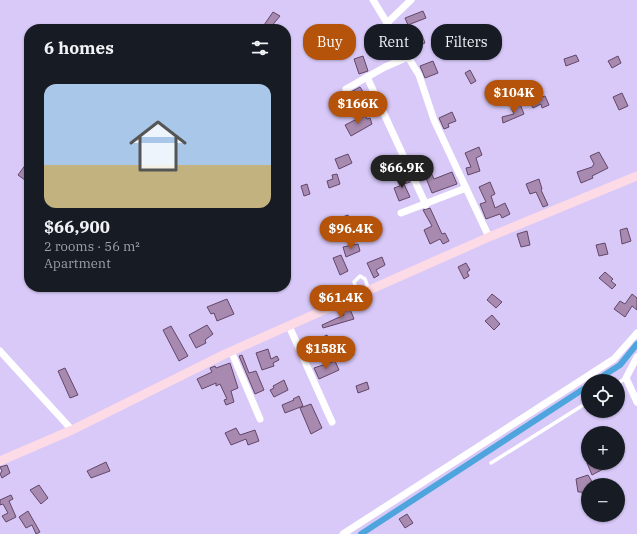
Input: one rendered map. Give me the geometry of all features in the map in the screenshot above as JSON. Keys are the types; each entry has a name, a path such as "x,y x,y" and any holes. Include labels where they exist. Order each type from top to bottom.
{"main road":[{"path":"0,461 72,430 231,351 489,237 637,176"}],"street":[{"path":"373,0 387,23 411,0"},
{"path":"346,89 385,67 401,60"},
{"path":"410,60 419,75 434,120 489,237"},
{"path":"368,77 426,205"},
{"path":"401,214 466,188"},
{"path":"289,326 332,422"},
{"path":"343,534 614,359 637,333"},
{"path":"0,351 72,430"},
{"path":"231,351 260,418"},
{"path":"637,358 626,378 637,402"}],"lane":[{"path":"358,295 354,282 360,276 365,279 369,291"},
{"path":"491,463 581,406"}],"building":[{"path":"423,11 426,18 408,24 405,18"},
{"path":"273,12 280,16 273,24 265,24"},
{"path":"576,55 579,61 566,66 564,59"},
{"path":"363,56 368,71 359,74 354,60"},
{"path":"618,56 621,63 612,68 608,61"},
{"path":"433,61 438,73 425,78 420,66"},
{"path":"470,70 476,81 471,84 465,73"},
{"path":"360,87 370,103 360,109 355,101 352,102 347,94"},
{"path":"622,93 628,106 619,110 613,97"},
{"path":"545,96 549,105 542,108 541,104 533,108 529,101"},
{"path":"520,104 524,114 503,123 502,117 514,114 511,108"},
{"path":"452,112 456,121 448,124 449,127 444,129 439,118"},
{"path":"365,115 367,119 370,118 372,124 351,136 345,125"},
{"path":"479,147 482,155 476,158 480,171 468,175 466,168 471,167 465,153"},
{"path":"599,152 608,168 592,176 593,178 581,183 577,172 592,167 594,164 590,156"},
{"path":"348,154 352,163 339,169 335,159"},
{"path":"424,158 434,179 452,172 457,184 432,193 426,178 420,181 415,169 421,166 419,160"},
{"path":"24,167 24,179 18,175"},
{"path":"337,174 340,184 329,188 327,181 333,179 332,175"},
{"path":"407,176 410,182 404,184 410,197 399,201 394,188 400,186 397,180"},
{"path":"539,179 541,190 548,205 543,207 536,192 530,194 526,184"},
{"path":"490,182 495,194 491,196 495,208 505,203 510,214 502,218 500,214 486,219 480,204 486,202 479,187"},
{"path":"307,184 310,194 304,196 301,186"},
{"path":"430,208 442,234 445,233 449,241 443,244 440,239 430,244 424,230 432,226 423,210"},
{"path":"348,215 351,225 341,229 337,219"},
{"path":"627,228 631,241 622,244 620,230"},
{"path":"527,231 530,245 521,247 517,234"},
{"path":"605,243 608,254 599,256 596,245"},
{"path":"358,244 360,251 346,257 343,247"},
{"path":"341,255 348,271 340,275 333,258"},
{"path":"382,257 385,265 376,270 379,275 374,278 367,263"},
{"path":"466,263 470,270 467,272 469,276 464,279 458,267"},
{"path":"605,272 613,279 611,281 616,285 612,289 599,278"},
{"path":"492,294 502,302 496,308 487,300"},
{"path":"632,294 637,298 637,310 632,306 625,317 614,309 620,301 625,304"},
{"path":"227,299 234,314 217,321 214,313 211,314 207,307"},
{"path":"350,309 354,319 323,328 322,325 344,315 343,312"},
{"path":"492,315 500,324 494,330 485,321"},
{"path":"207,325 213,334 205,340 206,343 196,348 189,335"},
{"path":"171,326 188,356 179,361 163,330"},
{"path":"327,335 332,345 321,351 316,340"},
{"path":"350,347 354,355 346,359 342,351"},
{"path":"268,349 271,359 277,356 279,360 273,363 274,366 262,370 256,353"},
{"path":"242,355 249,373 256,371 264,390 255,394 239,356"},
{"path":"335,361 339,370 319,379 314,368"},
{"path":"230,363 238,388 231,391 234,402 226,405 224,400 227,399 220,384 216,386 216,383 202,389 197,379 212,372 210,368 215,366 216,368"},
{"path":"65,368 78,395 70,398 58,371"},
{"path":"284,380 288,390 274,397 270,390 274,388 273,386"},
{"path":"367,382 369,389 358,393 356,386"},
{"path":"299,396 303,406 285,413 282,405"},
{"path":"311,404 322,428 311,434 300,408"},
{"path":"236,428 240,435 255,430 259,441 248,445 246,439 231,445 225,433"},
{"path":"106,462 110,471 91,478 87,471"},
{"path":"7,465 10,473 2,478 0,474 2,471 0,467"},
{"path":"590,470 601,470 592,475"},
{"path":"588,475 590,478 581,478 581,492 578,492 576,479"},
{"path":"39,485 48,498 41,504 30,490"},
{"path":"11,495 13,499 9,501 16,517 6,522 2,516 8,513 3,504 0,505 0,500"},
{"path":"28,511 40,532 36,534 32,525 26,528 19,517"},
{"path":"407,514 413,523 405,528 399,519"}],"waterway":[{"path":"606,374 620,365 637,344"},
{"path":"361,534 581,391"}]}
